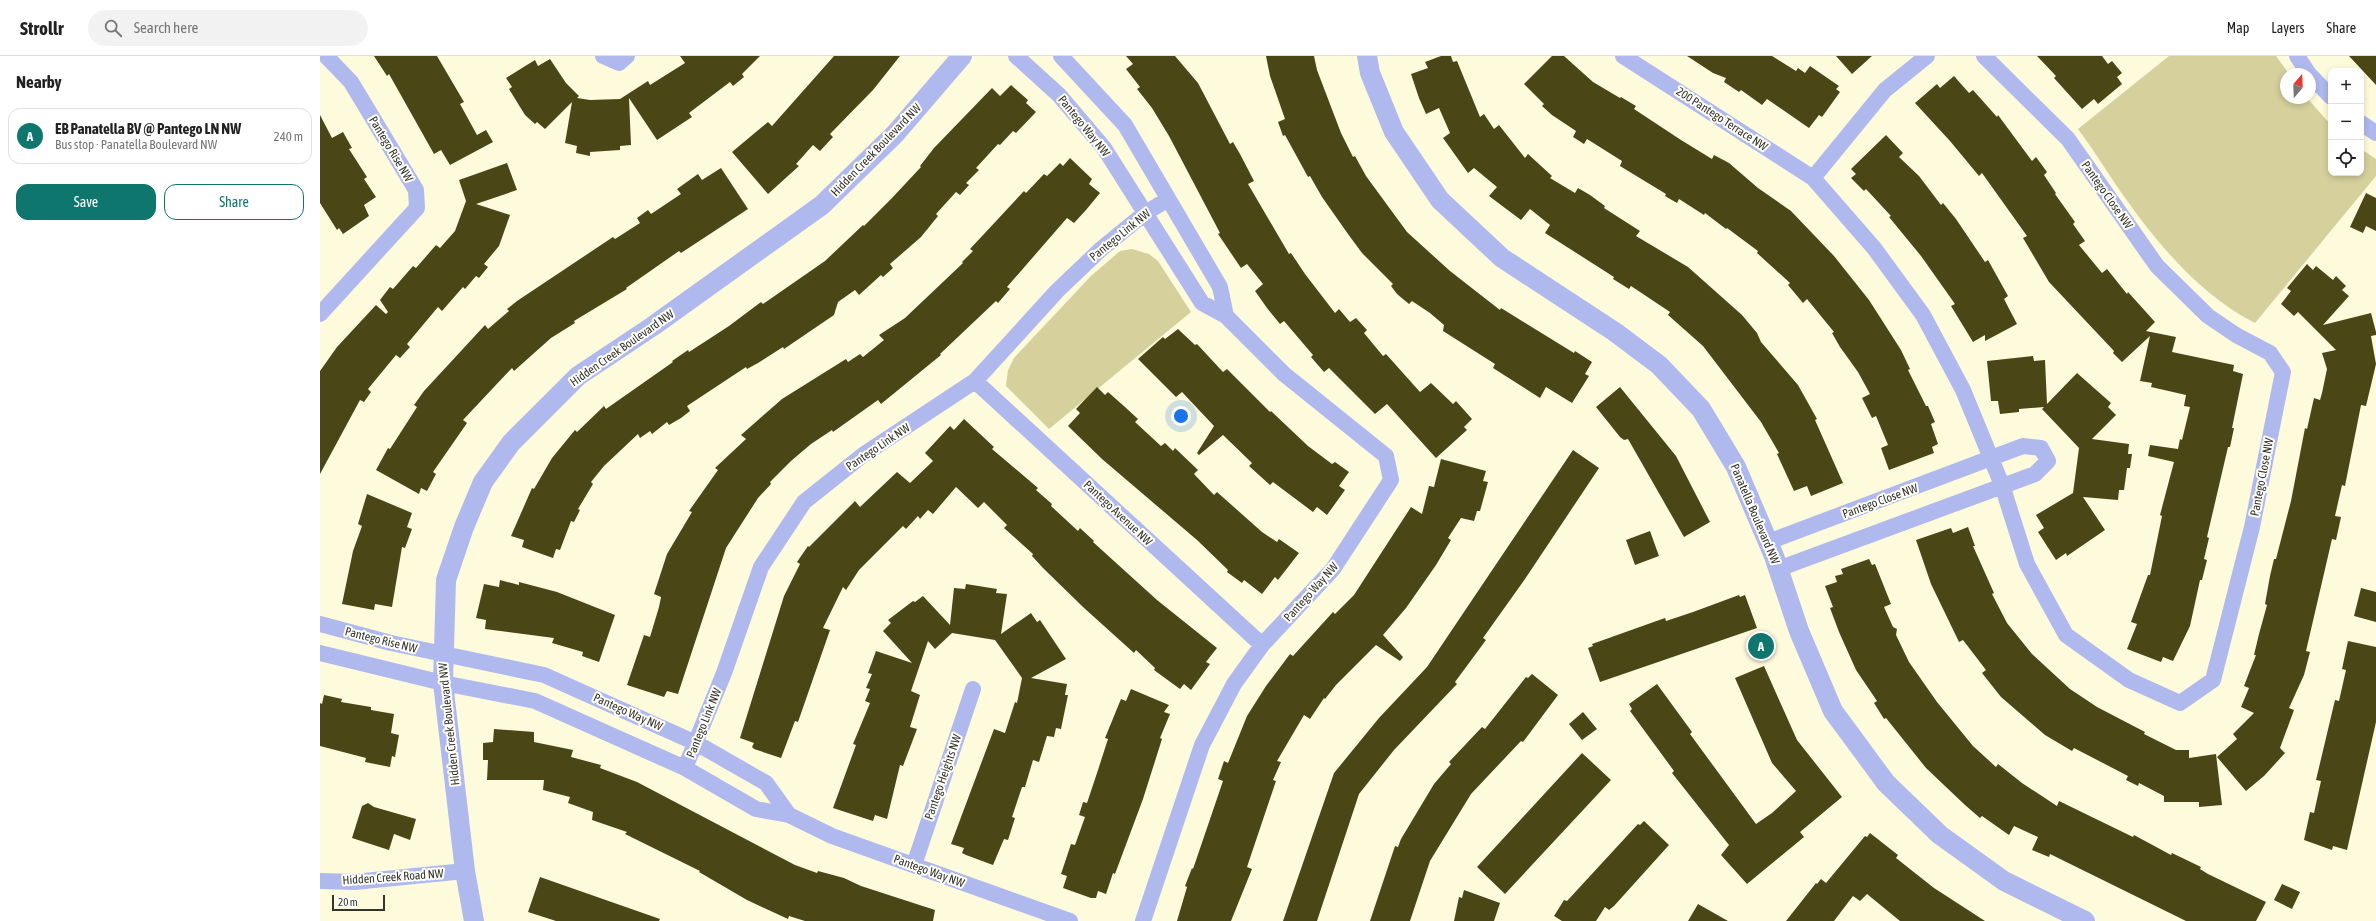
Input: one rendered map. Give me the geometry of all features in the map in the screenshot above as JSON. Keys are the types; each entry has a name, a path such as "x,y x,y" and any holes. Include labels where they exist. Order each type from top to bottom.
{"street":[{"name":"Pantego Rise NW","path":"320,314 417,208 416,190 351,82 326,56"},
{"path":"603,56 618,63 627,56"},
{"name":"Hidden Creek Boulevard NW","path":"474,921 465,871 443,683 443,655 446,580 464,527 483,482 511,443 578,376 665,317 822,205 895,134 962,56"},
{"name":"Pantego Way NW","path":"1016,56 1059,95 1104,148 1144,214 1202,303 1226,316 1284,374 1386,456 1391,480 1334,569 1262,645 1234,684 1202,745 1143,921"},
{"path":"1061,56 1125,125 1220,287 1226,316"},
{"name":"Panatella Boulevard NW","path":"1367,56 1370,73 1394,132 1440,200 1502,258 1615,332 1659,365 1701,409 1736,467 1768,542 1799,631 1834,711 1886,784 1940,835 2004,881 2085,921"},
{"path":"1813,178 1885,90 1927,56"},
{"name":"Pantego Close NW","path":"1813,178 1874,248 1923,315 1963,390 2002,485 2027,564 2066,635 2129,680 2180,703 2213,680 2252,527 2283,372 2270,353 2236,335 2208,316 2157,266 2068,139 1984,56"},
{"path":"2297,56 2306,68"},
{"name":"200 Pantego Terrace NW","path":"1630,58 1813,178"},
{"path":"2316,81 2328,94"},
{"path":"2364,125 2376,133"},
{"name":"Pantego Link NW","path":"685,768 724,673 761,567 804,502 863,455 975,381 1057,291 1100,250 1144,214 1168,199"},
{"name":"Pantego Avenue NW","path":"975,381 1262,645"},
{"path":"1778,569 2035,474 2048,461 2041,448 2023,446 1992,460"},
{"name":"Pantego Close NW","path":"1768,542 1992,460"},
{"name":"Pantego Rise NW","path":"320,624 443,655"},
{"path":"320,654 443,683"},
{"name":"Pantego Way NW","path":"443,655 544,675 696,743 766,783 789,815"},
{"name":"Pantego Way NW","path":"443,683 535,701 685,768 756,809 789,815 832,836 1070,921"},
{"name":"Pantego Heights NW","path":"914,865 973,690"},
{"name":"Hidden Creek Road NW","path":"320,882 354,882 465,871"}],"shaded area":[{"path":"2169,56 2276,56 2285,68 2280,68 2280,104 2312,104 2328,122 2328,176 2364,176 2364,151 2376,159 2376,176 2255,323 2234,311 2213,296 2176,262 2143,223 2078,129"},
{"path":"1132,249 1149,254 1158,261 1191,312 1049,429 1006,386 1008,370 1014,358 1091,276 1120,251"}],"building":[{"path":"374,56 437,56 464,102 460,104 477,135 486,130 493,142 450,165 441,150 434,154 389,74 387,76"},
{"path":"680,56 760,56 742,74 744,77 733,86 730,82 689,113 692,117 657,140 629,98 631,145 620,146 620,150 590,152 590,156 576,153 577,146 565,143 572,102 545,129 537,122 535,124 525,115 509,89 512,87 506,78 535,60 538,66 550,59 566,83 579,96 577,98 590,100 620,99 648,81 650,85 685,63"},
{"path":"834,56 900,56 873,90 830,134 833,137 820,151 813,145 796,164 799,166 768,194 732,152 768,122 772,126"},
{"path":"1126,56 1175,56 1198,83 1230,144 1233,142 1240,154 1254,181 1248,184 1289,254 1291,253 1335,313 1339,309 1350,322 1356,318 1367,330 1364,333 1383,356 1386,354 1420,392 1431,383 1453,404 1456,401 1472,419 1464,427 1467,430 1436,458 1387,404 1375,414 1329,368 1324,372 1311,357 1313,355 1284,321 1280,324 1267,308 1255,291 1263,284 1247,264 1241,268 1218,234 1220,233 1169,136 1152,108 1137,89 1140,87 1126,69 1133,64"},
{"path":"1266,56 1314,56 1317,70 1341,133 1353,157 1355,156 1366,176 1407,232 1450,271 1500,310 1501,308 1574,353 1575,351 1592,362 1585,374 1589,376 1572,403 1546,387 1540,398 1493,368 1495,364 1443,331 1444,325 1430,313 1412,301 1409,304 1397,294 1391,286 1393,284 1362,253 1348,234 1322,197 1310,176 1308,177 1285,135 1283,136 1278,122 1285,119 1270,76"},
{"path":"1441,56 1451,56 1453,62 1457,61 1480,117 1484,114 1494,129 1499,125 1525,158 1528,154 1552,176 1550,178 1575,193 1578,188 1590,195 1605,206 1604,208 1640,231 1636,236 1688,267 1742,315 1757,333 1761,342 1798,385 1817,419 1815,420 1843,483 1811,496 1807,486 1794,491 1777,454 1779,453 1761,422 1703,346 1668,315 1670,312 1631,286 1629,289 1613,279 1614,277 1545,233 1550,225 1530,209 1521,220 1489,196 1497,187 1474,168 1468,173 1443,138 1450,133 1439,108 1426,114 1419,98 1411,74 1428,68 1425,62"},
{"path":"1552,56 1564,56 1593,82 1636,106 1634,109 1681,140 1712,159 1714,155 1729,163 1758,188 1791,211 1834,256 1869,300 1901,350 1910,369 1908,370 1935,422 1931,424 1938,444 1932,447 1934,453 1889,470 1881,448 1888,445 1876,416 1872,418 1862,398 1870,394 1858,372 1840,347 1832,333 1834,332 1807,299 1803,303 1788,285 1790,283 1757,253 1758,251 1705,213 1704,215 1679,199 1677,203 1665,196 1666,194 1620,166 1622,161 1587,139 1584,144 1573,137 1576,131 1552,115 1542,106 1544,104 1524,84"},
{"path":"1687,56 1772,56 1796,71 1798,68 1805,73 1810,66 1839,86 1836,89 1840,92 1822,117 1819,115 1809,128 1767,99 1762,105 1741,90 1739,92 1724,82 1726,78 1713,73"},
{"path":"1836,56 1872,56 1852,74"},
{"path":"2037,56 2102,56 2108,64 2112,61 2122,73 2117,77 2122,84 2098,104 2094,99 2082,109 2054,78 2056,76"},
{"path":"2349,56 2376,56 2376,85 2364,72 2364,68 2360,68"},
{"path":"1954,76 1969,93 1973,90 1997,117 1998,115 2032,161 2036,157 2047,172 2044,175 2056,193 2055,194 2075,222 2073,224 2085,241 2079,245 2102,273 2107,269 2127,294 2128,292 2155,322 2146,331 2176,337 2172,352 2234,365 2233,371 2243,374 2232,428 2234,428 2230,447 2228,447 2207,537 2209,538 2204,559 2207,560 2202,580 2200,580 2190,626 2173,661 2163,657 2161,662 2127,649 2137,624 2131,622 2148,575 2150,575 2162,516 2160,515 2174,462 2148,456 2150,445 2178,449 2180,439 2182,440 2190,407 2184,406 2186,395 2151,387 2152,383 2140,381 2150,336 2122,362 2113,353 2114,351 2049,282 2023,238 2027,236 1982,173 1979,176 1950,141 1915,103 1937,84 1940,88"},
{"path":"1011,85 1028,100 1026,103 1036,112 1016,133 1013,131 1000,145 998,144 976,168 979,170 966,183 969,185 960,195 956,192 936,214 938,216 921,237 890,264 893,268 883,277 881,275 859,295 855,290 838,302 834,315 784,349 783,347 747,369 746,367 687,406 690,411 681,418 669,425 667,422 652,434 650,431 640,438 638,434 604,466 591,482 593,484 578,509 580,510 574,522 571,521 560,550 556,549 553,558 522,547 524,540 511,536 532,488 534,489 552,458 575,430 577,432 604,406 606,409 688,350 689,352 729,326 761,302 763,304 825,261 863,225 864,226 892,198 921,167 920,166 934,148 992,88 1000,96"},
{"path":"320,115 332,138 343,132 352,148 349,149 367,177 364,179 376,197 364,205 369,216 343,234 339,228 337,230 320,203"},
{"path":"1886,135 1903,153 1899,157 1919,176 1941,205 1943,203 1956,219 1985,262 1988,260 2008,296 2004,299 2017,324 1985,341 1985,335 1973,342 1951,306 1955,304 1921,256 1889,217 1891,216 1866,189 1864,191 1851,178 1856,174 1851,169"},
{"path":"1070,158 1092,179 1089,184 1100,193 1086,210 1074,223 1067,218 1007,287 1010,289 998,303 996,301 940,354 941,355 881,404 878,400 833,432 832,430 811,444 770,482 771,484 758,498 726,548 678,694 667,691 664,697 627,685 644,635 650,637 661,597 654,594 667,554 692,512 689,511 718,470 715,468 746,439 741,435 782,399 846,359 848,362 860,354 863,357 884,340 879,335 905,318 963,263 962,262 973,251 970,249 1024,191 1026,193 1044,174 1047,176 1060,163 1063,166"},
{"path":"507,163 517,190 476,204 510,215 499,246 484,264 488,267 479,278 476,276 465,289 463,287 442,311 438,307 407,344 410,347 400,358 396,355 368,389 371,392 364,402 360,400 320,474 320,371 337,347 376,305 386,314 388,312 380,300 390,287 393,289 413,266 416,268 436,245 440,248 455,231 466,201 459,180"},
{"path":"721,168 748,209 681,253 679,251 626,288 627,289 574,321 575,323 551,338 514,371 512,368 463,420 467,423 433,472 436,474 427,491 421,488 419,494 376,470 388,448 390,449 417,407 414,405 424,391 485,325 488,329 509,311 507,309 517,301 613,237 615,239 640,223 637,218 648,210 651,214 681,194 677,189 698,174 702,180"},
{"path":"2366,193 2376,198 2376,231 2366,226 2363,233 2350,227"},
{"path":"2307,264 2313,270 2316,266 2333,280 2336,276 2346,286 2342,290 2349,296 2323,325 2371,313 2376,332 2376,335 2371,336 2376,364 2366,406 2361,405 2345,486 2342,485 2335,516 2341,517 2336,540 2332,539 2306,651 2310,652 2304,675 2289,708 2294,710 2280,748 2285,753 2264,776 2246,791 2217,757 2237,739 2233,734 2254,713 2241,707 2249,688 2244,686 2256,655 2254,655 2267,605 2265,604 2270,576 2291,501 2305,428 2307,429 2314,398 2320,400 2322,393 2327,369 2322,353 2336,350 2298,312 2294,316 2281,304 2291,291 2287,288"},
{"path":"1178,329 1195,345 1197,344 1223,372 1227,369 1270,412 1271,411 1308,446 1332,464 1335,462 1349,472 1339,486 1345,490 1327,515 1317,507 1313,512 1273,482 1270,485 1249,466 1252,463 1223,435 1199,455 1197,453 1214,426 1182,392 1176,397 1138,359 1163,337 1165,339"},
{"path":"2033,356 2034,361 2045,360 2047,404 2077,373 2111,403 2108,407 2116,415 2092,439 2129,444 2128,454 2132,454 2130,468 2127,468 2124,490 2119,490 2118,500 2083,497 2105,530 2067,556 2066,553 2056,560 2038,532 2044,528 2036,515 2073,493 2079,448 2042,409 2044,407 2019,409 2019,412 2000,414 1998,401 1991,401 1987,361"},
{"path":"1097,387 1105,395 1108,392 1125,407 1138,419 1135,422 1161,446 1165,443 1173,451 1175,448 1198,470 1194,474 1214,495 1217,492 1262,532 1277,542 1279,539 1299,553 1278,580 1275,577 1262,594 1244,580 1242,583 1227,572 1228,570 1197,540 1102,459 1068,426 1080,413 1076,409"},
{"path":"1620,387 1676,456 1710,522 1684,537 1628,439 1624,440 1620,437 1596,407"},
{"path":"964,419 994,447 992,449 1038,488 1036,490 1078,531 1080,528 1094,541 1093,542 1157,600 1217,648 1206,662 1210,664 1191,690 1184,684 1180,689 1154,670 1155,668 1136,650 1134,653 1083,607 1043,568 1032,556 1033,554 1004,528 1007,525 984,502 978,508 956,487 933,514 928,510 920,519 918,516 906,529 903,526 859,570 846,590 843,587 823,628 830,630 798,722 795,721 781,758 754,749 752,747 754,743 740,738 784,596 800,564 797,562 808,546 809,547 855,501 860,507 897,472 910,483 933,461 925,453 950,426 954,430"},
{"path":"1573,450 1599,468 1525,579 1483,638 1486,640 1455,682 1457,684 1394,750 1359,794 1317,921 1283,921 1334,773 1379,718 1427,667"},
{"path":"1441,459 1486,471 1483,481 1488,482 1480,511 1477,511 1474,521 1461,518 1448,538 1451,540 1436,565 1406,608 1383,635 1403,657 1400,661 1376,645 1336,685 1325,699 1324,698 1310,719 1304,715 1277,761 1281,762 1273,780 1276,781 1247,867 1252,869 1231,921 1177,921 1187,887 1185,886 1192,868 1193,869 1223,781 1218,779 1224,761 1228,763 1247,716 1266,686 1290,654 1293,656 1333,612 1335,614 1354,595 1411,507 1422,514 1429,486 1434,487"},
{"path":"367,494 412,513 407,527 412,529 405,548 402,547 392,607 375,604 374,610 342,604 353,551 362,526 358,524"},
{"path":"1968,527 1975,546 1973,546 1994,593 1992,594 2007,623 2032,654 2070,689 2097,707 2145,732 2144,734 2176,750 2189,750 2189,758 2216,754 2222,805 2199,807 2199,802 2164,802 2164,796 2139,783 2138,786 2126,780 2128,776 2074,748 2072,751 2045,735 2001,697 1982,673 1986,670 1963,640 1959,642 1931,584 1916,540 1951,528 1953,533"},
{"path":"1650,531 1659,556 1635,565 1626,540"},
{"path":"1869,559 1872,565 1875,564 1891,604 1884,607 1893,627 1897,629 1896,635 1909,662 1937,702 1973,746 1996,767 1998,764 2022,783 2057,806 2059,801 2133,837 2134,835 2171,855 2172,853 2201,867 2200,869 2208,874 2266,902 2256,921 2186,921 2050,854 2049,857 2032,850 2038,837 2014,826 2009,835 1982,816 1980,818 1965,805 1926,768 1886,718 1884,719 1874,703 1877,701 1856,670 1839,632 1830,608 1833,607 1825,586 1837,582 1835,576 1843,574 1841,569"},
{"path":"500,580 519,585 519,582 557,592 615,615 599,662 582,656 583,652 552,643 554,638 485,629 486,620 476,618 484,584 499,587"},
{"path":"966,584 997,589 996,593 1007,594 1001,634 1031,613 1037,622 1040,620 1066,659 1031,678 1067,684 1065,695 1068,695 1061,729 1056,728 1054,737 1047,736 1039,762 1033,760 1025,787 1022,787 1012,817 1015,818 1008,840 1004,839 993,865 962,853 964,848 951,844 994,729 1005,733 1015,702 1017,703 1022,678 995,640 952,633 935,649 928,641 911,691 920,695 910,727 917,729 903,766 900,765 887,819 875,815 873,821 833,808 856,745 853,744 870,703 865,701 870,689 866,688 872,674 868,673 876,651 912,663 883,631 891,623 888,620 913,601 915,602 923,596 950,625 954,588 965,589"},
{"path":"2361,588 2376,592 2376,622 2354,616"},
{"path":"1739,595 1740,597 1745,595 1757,628 1600,682 1588,648 1593,646 1592,644 1665,618 1666,621 1693,612"},
{"path":"2348,641 2376,647 2376,722 2347,850 2333,846 2332,850 2304,840 2310,812 2314,813 2321,781 2316,780 2335,700 2339,701 2346,670 2342,669"},
{"path":"1764,666 1797,740 1842,797 1800,832 1804,837 1747,884 1721,855 1729,845 1672,773 1674,771 1630,711 1632,709 1629,704 1657,684 1692,732 1690,734 1756,824 1772,813 1796,791 1772,763 1735,678"},
{"path":"1532,674 1558,695 1523,742 1521,741 1471,794 1430,861 1410,921 1370,921 1395,846 1398,847 1401,839 1434,784 1451,764 1449,762 1482,727 1485,729 1526,677 1528,678"},
{"path":"1131,689 1169,705 1164,712 1170,714 1160,738 1162,739 1143,799 1115,874 1113,873 1106,894 1098,891 1096,898 1091,898 1063,888 1067,876 1061,874 1071,844 1075,845 1085,817 1079,815 1083,802 1087,803 1108,739 1105,738 1121,699 1126,701"},
{"path":"324,695 342,699 341,702 371,707 371,710 394,714 391,733 399,735 395,757 392,756 390,767 365,762 366,758 320,746 320,703 322,704"},
{"path":"1583,712 1597,729 1582,740 1569,724"},
{"path":"494,729 534,732 534,742 573,750 571,757 601,765 600,768 637,782 795,865 817,873 818,871 844,878 861,886 935,910 933,921 805,921 789,916 788,919 747,900 699,872 700,871 625,834 627,832 592,820 593,812 568,803 570,797 543,790 544,780 487,780 488,760 483,760 483,743 493,742"},
{"path":"1582,753 1611,780 1505,894 1477,867"},
{"path":"368,803 374,807 416,819 410,840 394,834 389,850 352,838 362,806"},
{"path":"1644,821 1669,845 1614,906 1609,910 1605,907 1596,921 1562,921 1554,916 1564,900 1567,901 1638,824 1640,825"},
{"path":"1870,833 1898,855 1896,858 1934,888 1985,921 1900,921 1867,894 1860,901 1853,896 1834,921 1786,921 1816,883 1817,884 1821,879 1826,883 1865,836 1867,837"},
{"path":"540,877 660,919 659,921 556,921 528,912"},
{"path":"2282,884 2300,892 2292,909 2274,900"},
{"path":"1464,890 1500,903 1494,921 1454,921 1459,897 1462,898"},
{"path":"1698,904 1728,921 1688,921"}],"place":[{"name":"EB Panatella BV @ Pantego LN NW","path":"1761,646"}]}
